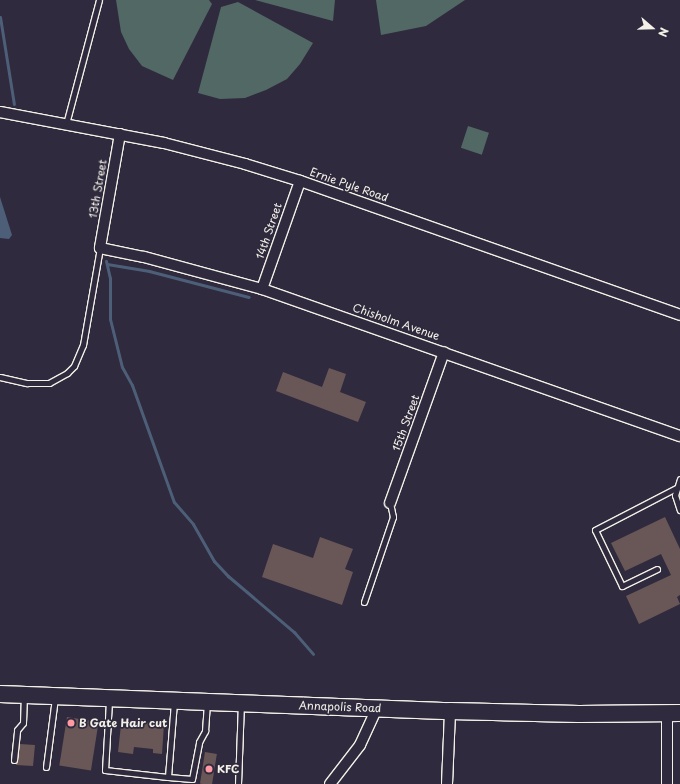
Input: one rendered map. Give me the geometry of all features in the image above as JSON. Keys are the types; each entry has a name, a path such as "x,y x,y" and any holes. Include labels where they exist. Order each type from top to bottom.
{"main road":[{"name":"Annapolis Road","path":"0,694 450,712 673,713"}],"street":[{"name":"Ernie Pyle Road","path":"0,112 120,134 210,154 300,181 680,315"},
{"name":"13th Street","path":"100,248 120,134"},
{"name":"14th Street","path":"262,289 300,181"},
{"name":"Chisholm Avenue","path":"100,248 159,260 262,289 680,436"},
{"name":"15th Street","path":"390,503 444,352"},
{"path":"330,784 360,745 377,708"},
{"path":"447,784 450,712"},
{"path":"667,784 673,713"}],"lane":[{"path":"66,124 99,0"},
{"path":"0,378 27,383 49,383 67,373 74,366 83,345 100,248"},
{"path":"680,479 676,488 676,502 680,510"},
{"path":"657,569 622,586 595,530 676,488"},
{"path":"364,602 393,517 390,503"},
{"path":"14,760 17,730 22,723 24,695"},
{"path":"46,767 55,696"},
{"path":"109,699 105,770 168,777 191,782 200,742 205,731 207,702"},
{"path":"168,777 175,701"},
{"path":"238,784 241,703"}],"green space":[{"path":"116,0 209,0 212,4 173,80 142,66 129,49 121,32"},
{"path":"255,0 335,0 333,21"},
{"path":"376,0 465,0 426,26 381,35"},
{"path":"238,2 313,43 300,64 287,79 266,90 245,98 220,99 198,93 221,7"},
{"path":"468,126 489,133 482,155 461,148"}],"water":[{"path":"0,197 12,235 9,239 0,238"}],"building":[{"path":"329,368 346,374 340,392 366,402 358,422 276,391 283,372 322,387"},
{"path":"665,517 680,549 680,595 677,597 680,604 639,624 626,596 671,575 661,554 625,571 611,543"},
{"path":"320,537 353,549 345,569 353,572 342,605 262,577 273,544 313,558"},
{"path":"67,717 99,722 91,770 59,765"},
{"path":"141,722 164,724 162,754 153,753 153,749 134,747 133,754 118,752 121,725 141,727"},
{"path":"20,744 35,745 33,766 16,765"},
{"name":"KFC","path":"205,752 217,754 212,784 200,784"}],"waterway":[{"path":"0,17 14,104"},
{"path":"106,261 110,278 110,319 122,367 132,385 174,502 193,524 214,561 228,576 294,632 313,654"},
{"path":"107,264 149,271 249,297"}],"place":[{"name":"B Gate Hair cut","path":"71,723"},
{"name":"KFC","path":"209,769"}]}
